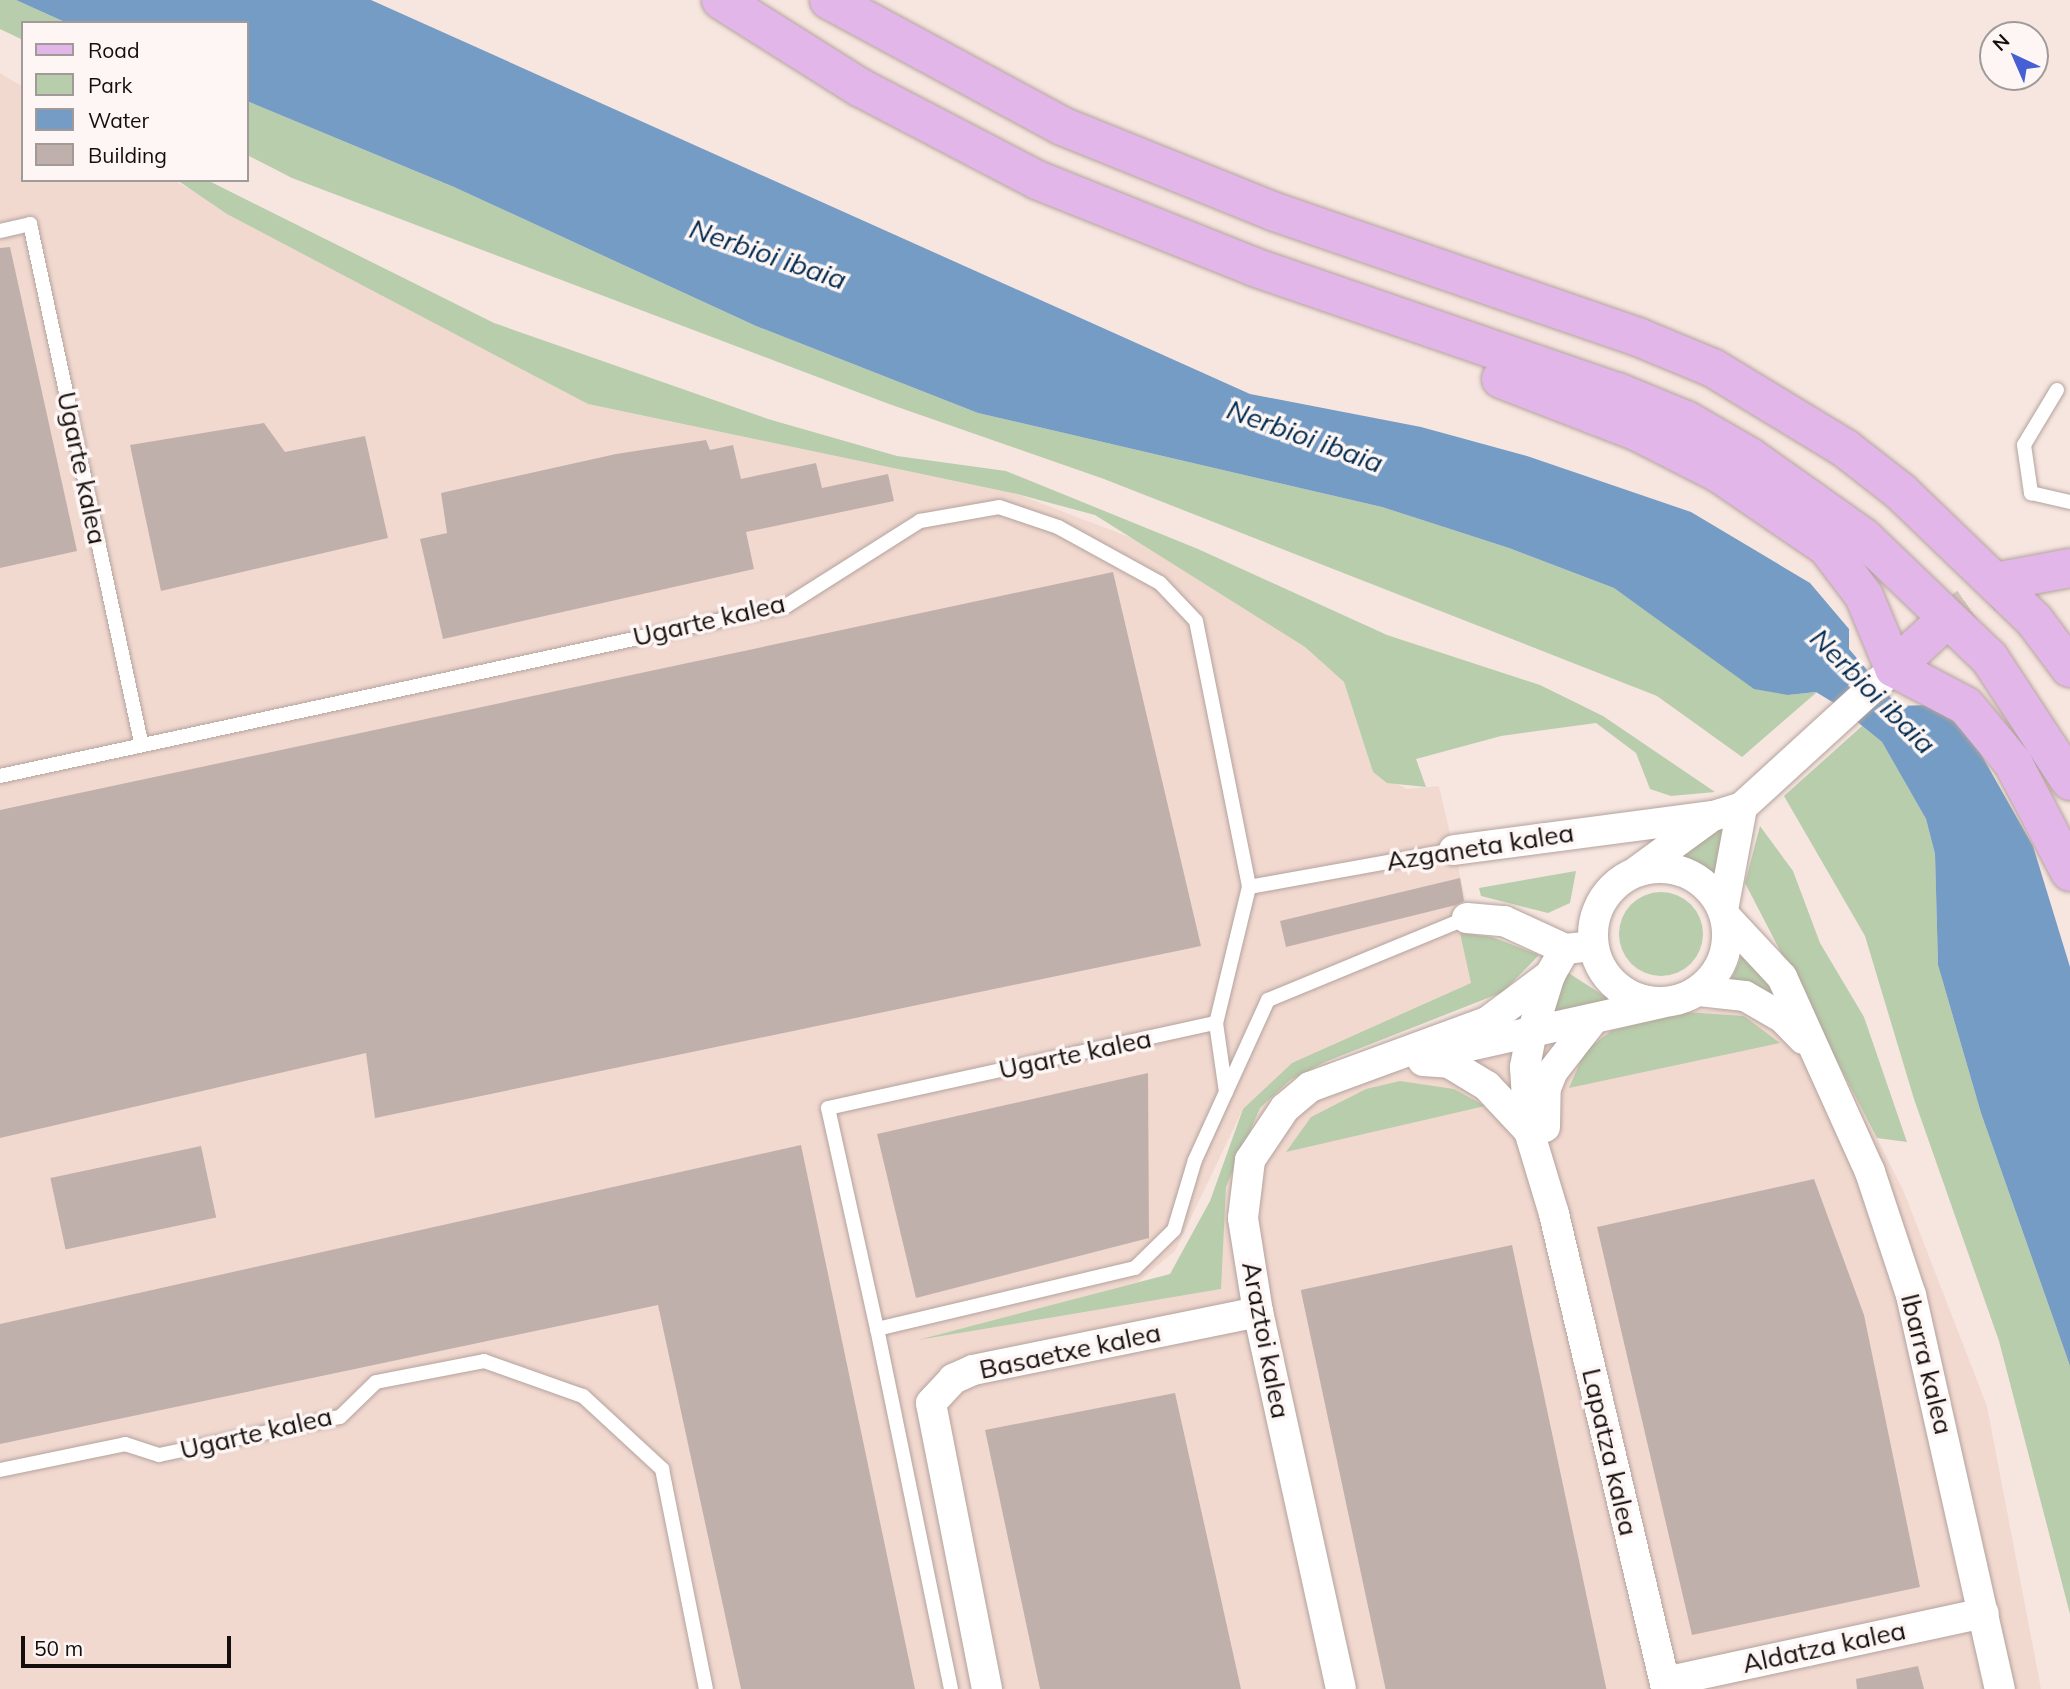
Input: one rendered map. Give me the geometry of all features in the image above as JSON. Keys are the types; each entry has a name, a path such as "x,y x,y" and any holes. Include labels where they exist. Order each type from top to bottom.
{"main road":[{"path":"721,0 926,123 1037,180 1146,224 1416,346 1638,432 1720,474 1826,547 1864,596 1894,668 1966,706 2013,763 2070,872"},
{"path":"829,0 1062,126 1275,212 1638,337 1713,368 1846,449 1901,492 2034,620 2070,668"},
{"path":"1146,224 1618,392 1686,421 1750,457 1863,537 1990,659 2070,781"},
{"path":"2006,580 2070,568"},
{"path":"1894,668 1937,628"}],"street":[{"path":"1384,1059 1531,1036 1699,991 1724,958 1725,913 1742,807 1894,668"},
{"name":"Azganeta kalea","path":"1454,849 1713,816 1742,807"},
{"name":"Azganeta kalea","path":"1384,1059 1487,1022 1550,975 1579,947 1602,900 1713,816"},
{"path":"1637,871 1657,867 1697,877 1725,913"},
{"name":"Ibarra kalea","path":"1725,913 1782,977 1815,1052 1850,1118 1911,1294 2000,1689"},
{"path":"1467,918 1504,921 1579,947 1610,980 1642,1000 1661,1003"},
{"name":"Azganeta kalea","path":"1550,975 1531,1036 1525,1067 1529,1131 1554,1214"},
{"name":"Ibarra kalea","path":"1699,991 1723,990 1767,1007 1815,1052"},
{"path":"1554,1214 1546,1088 1560,1057 1592,1021"},
{"name":"Azganeta kalea","path":"1384,1059 1449,1063 1487,1086 1529,1131"},
{"name":"Araztoi kalea","path":"1341,1689 1258,1312 1243,1218 1250,1160 1284,1108 1311,1087 1384,1059"},
{"name":"Lapatza kalea","path":"1554,1214 1665,1685"},
{"name":"Basaetxe kalea","path":"987,1689 931,1403 953,1379 973,1370 1258,1312"},
{"name":"Aldatza kalea","path":"1665,1685 1984,1613"}],"lane":[{"name":"Ugarte kalea","path":"0,231 30,224 141,742"},
{"path":"2057,390 2024,445 2031,493 2070,502"},
{"name":"Ugarte kalea","path":"0,776 141,742 786,606 920,521 999,508 1059,527 1160,583 1196,621 1249,887 1216,1023 1226,1091"},
{"name":"Azganeta kalea","path":"1249,887 1454,849"},
{"path":"877,1329 1135,1268 1174,1230 1195,1160 1268,1000 1467,918"},
{"name":"Ugarte kalea","path":"951,1689 877,1329 828,1108 1216,1023"},
{"name":"Ugarte kalea","path":"0,1469 125,1444 159,1455 340,1417 376,1382 484,1361 583,1396 662,1469 706,1689"}],"shaded area":[{"path":"0,73 21,86 21,182 177,182 588,404 1017,494 1137,540 1305,647 1344,682 1373,772 1407,789 1439,786 1488,995 1334,1044 1243,1109 1175,1251 1138,1282 929,1338 1220,1289 1226,1187 1260,1108 1290,1080 1325,1062 1422,1073 1662,1012 1811,1006 1904,1192 1987,1406 2041,1689 0,1689"}],"green space":[{"path":"0,0 16,0 63,21 21,21 21,39 0,29"},
{"path":"248,101 454,187 756,326 978,413 1382,507 1509,548 1614,588 1737,675 1788,695 1817,692 1742,757 1657,696 1104,479 889,404 292,178 248,156"},
{"path":"180,182 211,182 494,323 768,419 897,456 1006,471 1198,549 1387,635 1540,685 1603,716 1715,792 1671,796 1650,789 1636,753 1596,723 1501,736 1416,759 1426,787 1387,783 1373,772 1344,682 1305,647 1095,515 1017,494 588,404 227,214"},
{"path":"1862,726 1882,742 1926,819 1935,854 1938,965 1981,1113 2070,1366 2070,1614 1999,1341 1914,1099 1865,936 1784,796"},
{"path":"1736,819 1720,878 1674,853"},
{"path":"1760,826 1793,871 1820,943 1864,1017 1907,1142 1877,1138 1745,883"},
{"path":"1576,871 1570,903 1548,913 1481,896 1479,888"},
{"path":"1661,892 1677,895 1691,904 1700,918 1703,934 1700,950 1691,964 1677,973 1661,976 1645,973 1631,964 1622,950 1619,934 1622,918 1631,904 1645,895"},
{"path":"1460,933 1492,937 1539,955 1503,992 1325,1062 1290,1080 1260,1108 1226,1187 1221,1289 918,1340 1170,1274 1210,1201 1243,1109 1292,1063 1471,983"},
{"path":"1745,949 1782,1000 1731,980"},
{"path":"1567,972 1612,1001 1549,1020"},
{"path":"1684,1012 1744,1016 1780,1043 1569,1088 1585,1051 1611,1031"},
{"path":"1400,1081 1454,1089 1485,1106 1286,1152 1311,1117 1366,1089"}],"water":[{"name":"Nerbioi ibaia","path":"16,0 371,0 1250,394 1421,427 1527,456 1691,512 1810,583 1849,629 1849,649 1898,706 1928,705 1965,726 2033,846 2070,967 2070,1366 1981,1113 1938,965 1935,854 1926,819 1882,742 1834,703 1816,692 1788,695 1754,689 1614,588 1509,548 1382,507 978,413 756,326 454,187 248,101 248,21 63,21"}],"building":[{"path":"10,247 77,551 0,568 0,248"},
{"path":"264,423 285,452 365,436 388,538 161,591 130,445"},
{"path":"706,440 710,450 733,445 741,479 816,463 822,488 888,474 894,501 746,532 754,569 443,639 420,539 447,533 441,493 616,454"},
{"path":"1113,572 1201,946 375,1118 366,1053 0,1138 0,810"},
{"path":"1460,878 1464,901 1456,905 1286,947 1280,921"},
{"path":"1148,1073 1149,1238 916,1298 877,1134"},
{"path":"801,1145 915,1689 741,1689 658,1305 0,1444 0,1324"},
{"path":"201,1146 216,1217 66,1249 50,1178"},
{"path":"1814,1179 1864,1315 1920,1587 1692,1635 1597,1227"},
{"path":"1512,1245 1606,1689 1386,1689 1301,1290"},
{"path":"1175,1393 1241,1689 1040,1689 985,1430"},
{"path":"1918,1666 1924,1689 1857,1689 1856,1679"}],"tunnel":[{"path":"1937,628 2006,580"}]}
